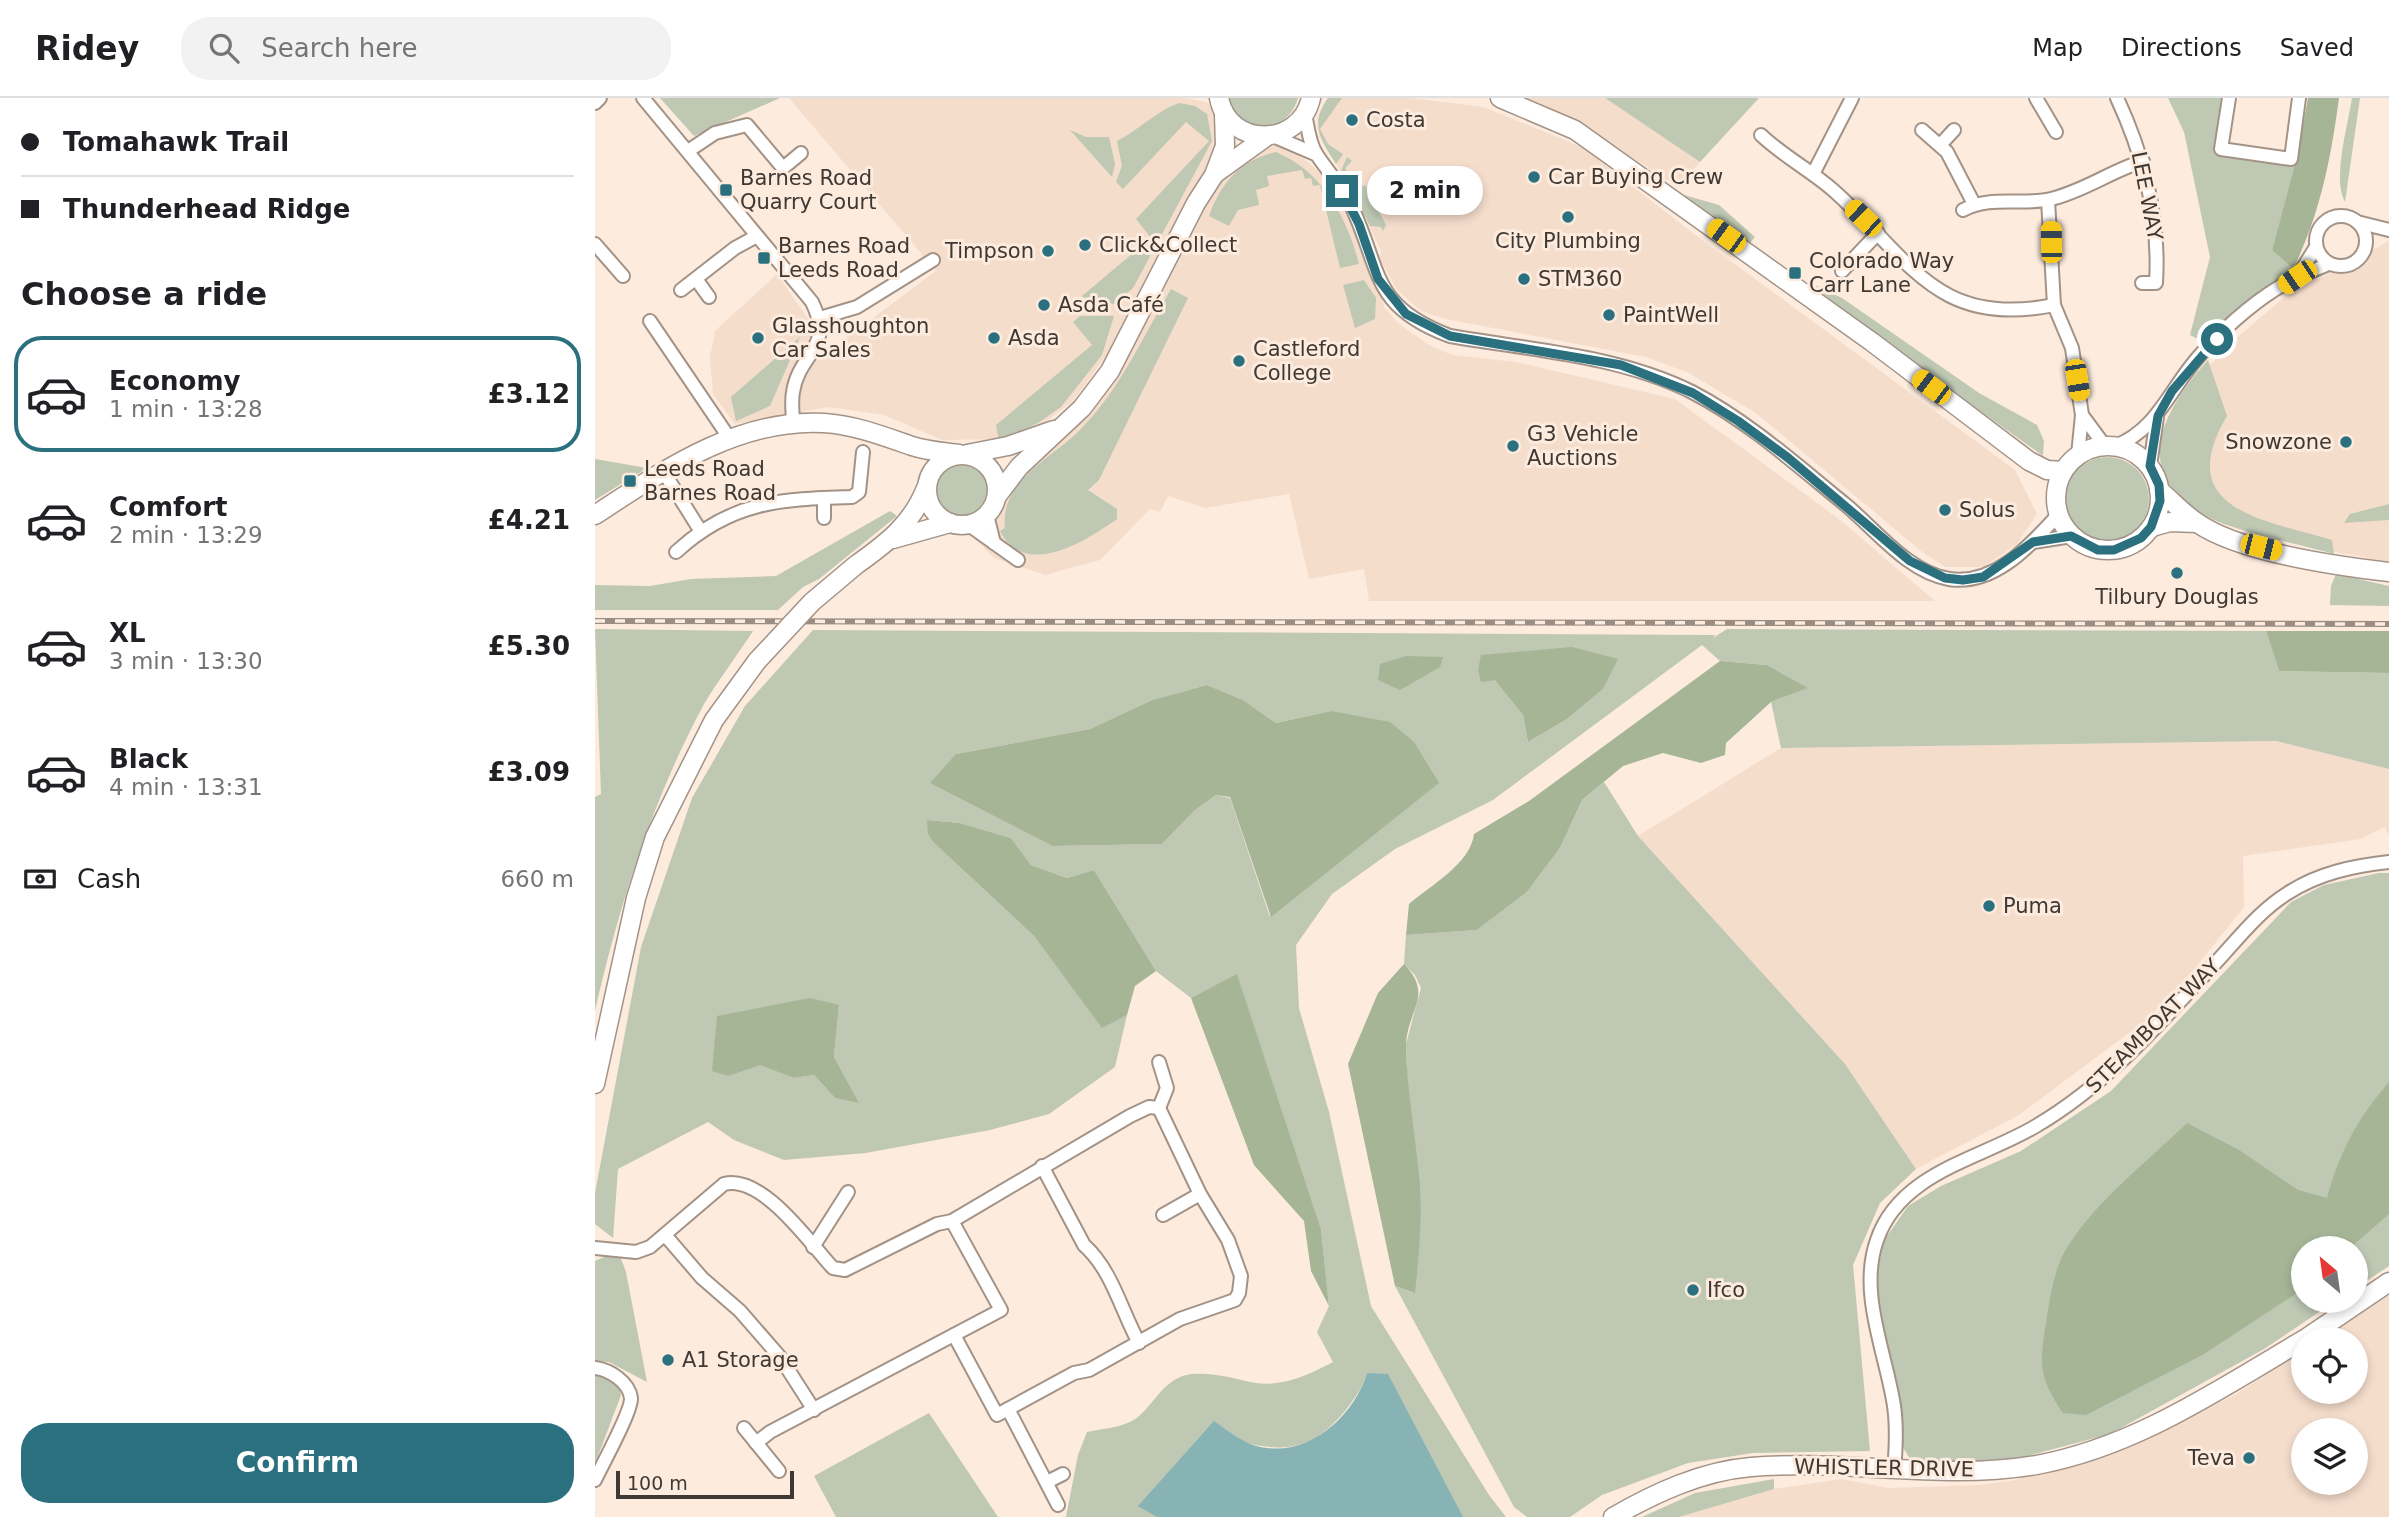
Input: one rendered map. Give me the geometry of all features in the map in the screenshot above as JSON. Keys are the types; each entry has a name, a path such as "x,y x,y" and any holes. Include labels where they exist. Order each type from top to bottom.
{"main road":[{"path":"1500,98 1575,130 1862,335 2029,461 2047,470 2063,471"},
{"path":"1214,175 1269,137 1297,124 1310,103"},
{"path":"1222,106 1242,131 1269,137"},
{"path":"894,539 950,523 969,525 987,515 997,496 1019,467 1082,408 1110,371 1196,203 1214,175 1225,146 1222,106"},
{"path":"595,515 663,471 730,439 759,430 824,423 866,430 911,446 963,454 986,463 995,476 997,496"},
{"path":"595,1084 636,898 655,837 714,720 757,661 790,624 856,565 894,539 919,507 938,463 963,454 1008,446 1057,429"},
{"path":"911,446 924,466 932,508 950,523"},
{"path":"2029,461 2047,486 2057,511 2071,536 2098,550 2129,546 2151,527 2159,510 2159,490 2150,466 2130,451 2110,446 2078,455 2063,471 2058,480 2057,511"},
{"path":"2159,490 2197,523 2239,542 2299,557 2389,572"},
{"path":"2151,527 2170,522 2197,523"},
{"name":"WHISTLER DRIVE","path":"2322,1327 2389,1282"},
{"name":"WHISTLER DRIVE","path":"1613,1517 1657,1493 1703,1476 1749,1467 1791,1465 1950,1473 2004,1469 2061,1460 2100,1448 2176,1414 2291,1347"}],"street":[{"path":"595,103 600,98"},
{"path":"643,98 812,303 820,318 821,338 803,366 793,391 793,425"},
{"path":"1812,174 1851,98"},
{"path":"2036,98 2056,132"},
{"name":"LEE WAY","path":"2117,98 2143,161 2158,248 2156,283 2142,283"},
{"path":"2229,98 2221,149 2280,159 2291,159 2299,98"},
{"path":"1310,103 1315,154 1349,202 1378,279 1406,314 1425,326 1450,336 1621,365 1693,393 1738,421 1787,457 1910,561 1945,578 1963,580 1983,577 2033,542 2057,511"},
{"path":"688,151 715,133 747,125 783,168 801,153"},
{"path":"1922,130 1941,144 1969,207 2048,200 2089,187 2123,167 2143,161"},
{"path":"1941,144 1954,130"},
{"path":"1761,135 1787,158 1812,174 1878,233 1925,283 1958,300 1991,309 2030,310 2054,305"},
{"path":"1269,137 1315,154"},
{"path":"2048,200 2054,305 2072,348 2082,415 2078,455"},
{"path":"2297,277 2316,247 2318,231 2327,220 2338,216 2389,231"},
{"path":"2357,222 2365,234 2365,248"},
{"path":"2082,415 2110,446 2140,433 2158,416 2200,354 2233,323 2297,277 2328,264 2342,267 2353,264 2374,238 2389,231"},
{"path":"1842,271 1878,233"},
{"path":"681,290 735,248 757,236"},
{"path":"595,244 623,276"},
{"path":"2316,247 2328,264"},
{"path":"820,318 857,307 933,260"},
{"path":"696,279 709,297"},
{"path":"650,321 730,439"},
{"path":"2150,466 2158,416"},
{"path":"676,552 700,530 738,512 789,498 852,497 859,492 863,452"},
{"path":"663,471 700,530"},
{"path":"824,498 824,518"},
{"path":"987,515 994,543"},
{"path":"969,525 1019,560"},
{"path":"2033,542 2071,536"},
{"name":"STEAMBOAT WAY","path":"1894,1470 1894,1408 1870,1281 1876,1240 1894,1208 1935,1175 2035,1127 2083,1096 2154,1030 2249,926 2288,893 2331,872 2389,862"},
{"path":"954,1335 997,1415 1193,1314 1229,1304 1240,1293 1241,1276 1228,1240 1200,1194 1159,1108 1167,1088 1159,1062"},
{"path":"595,1248 636,1252 650,1247 724,1184 737,1181 764,1194 833,1268 845,1270 925,1230 952,1221 1130,1116 1149,1107 1159,1108"},
{"path":"1042,1166 1084,1245 1093,1253 1120,1298 1121,1310 1139,1343"},
{"path":"813,1247 848,1192"},
{"path":"1163,1215 1200,1194"},
{"path":"756,1443 1001,1310 952,1221"},
{"path":"665,1235 702,1278 740,1311 780,1357 809,1413"},
{"path":"595,1368 620,1379 631,1397 629,1407 595,1480"},
{"path":"1008,1409 1058,1505"},
{"path":"744,1428 779,1471"},
{"path":"1047,1482 1063,1474"}],"shaded area":[{"path":"789,98 1184,98 1207,102 1216,114 1220,146 1111,349 1074,400 1040,426 1004,439 942,440 884,415 828,407 735,424 713,394 710,357 715,331 777,274 830,350 936,271"},
{"path":"1328,98 1410,98 1484,107 1582,147 1694,234 2015,470 2037,514 2017,544 1983,567 1945,567 1921,551 1756,413 1689,373 1646,357 1445,319 1421,311 1397,290 1380,259 1381,251 1355,195 1319,136 1317,118"},
{"path":"1523,98 1605,98 1700,162 1677,186 1572,120"},
{"path":"1278,145 1297,153 1322,174 1346,213 1385,308 1398,323 1429,345 1452,355 1516,362 1675,399 1839,519 1935,601 1369,601 1364,569 1309,579 1289,494 1205,508 1168,496 1160,512 1150,509 1100,560 1045,575 994,558 968,532 989,519 1015,478 1071,430 1100,399 1211,186 1264,146"},
{"path":"2389,241 2389,562 2330,551 2221,518 2174,410 2191,385 2233,341 2282,299"},
{"path":"2276,741 2389,769 2389,835 2384,827 2361,839 2243,856 2244,907 2192,972 2145,1021 2019,1115 1916,1169 1845,1064 1638,836 1781,748"},
{"path":"2389,1291 2389,1517 1679,1517 1774,1489 1841,1479 1889,1488 1979,1485 2016,1480 2126,1444 2235,1395 2291,1358 2291,1404 2368,1404 2368,1327 2338,1327 2358,1313 2368,1313 2368,1306"}],"green space":[{"path":"660,98 780,98 694,136"},
{"path":"1226,98 1298,98 1295,107 1282,121 1255,127 1237,117"},
{"path":"1328,98 1342,98 1320,129 1328,144 1343,154 1336,164 1322,139 1318,124 1322,107"},
{"path":"1605,98 1759,98 1700,162"},
{"path":"2168,98 2222,98 2215,153 2295,165 2272,250 2293,269 2202,341 2190,335 2210,257 2184,132"},
{"path":"2308,98 2339,98 2323,186 2293,269 2272,250 2298,153"},
{"path":"2352,98 2360,98 2345,202 2341,192 2340,166"},
{"path":"1179,103 1195,106 1207,114 1212,141 1133,288 1115,304 1092,303 1082,296 1151,238 1136,219 1209,141 1186,122 1123,189 1116,182 1122,166 1117,141"},
{"path":"1070,130 1086,137 1109,137 1115,164 1112,177"},
{"path":"1276,152 1292,160 1319,183 1340,213 1359,264 1340,268 1320,185 1313,186 1311,178 1305,179 1302,170 1267,176 1269,186 1256,190 1259,205 1238,210 1229,226 1209,216 1219,193 1233,175 1252,161"},
{"path":"1347,157 1352,161 1345,168 1358,188 1365,185 1386,225 1383,231 1381,227 1370,226 1341,171"},
{"path":"1684,195 1719,205 1755,237 1749,244"},
{"path":"1364,280 1376,298 1375,319 1355,328 1343,285"},
{"path":"1815,285 1842,298 1979,393 2037,425 2044,441 2043,456 1837,308"},
{"path":"1171,289 1188,298 1099,480 1088,490 1117,509 1117,519 1089,537 1056,552 1040,555 1024,553 1011,545 1000,531 1005,528 1006,511 1011,497 1030,472 1068,441 1094,415 1130,363"},
{"path":"1080,316 1114,316 1102,355 1061,407 1038,423 999,442 996,425 1092,345 1073,322"},
{"path":"800,337 770,406 736,421 731,397"},
{"path":"2208,360 2227,416 2213,447 2210,472 2218,491 2233,506 2255,517 2332,540 2334,554 2245,531 2212,519 2178,496 2165,477 2160,458 2161,438 2168,418 2192,379"},
{"path":"2107,457 2123,460 2137,469 2146,483 2149,499 2146,515 2137,529 2123,538 2107,541 2091,538 2077,529 2068,515 2065,499 2068,483 2077,469 2091,460"},
{"path":"595,459 647,468 595,500"},
{"path":"961,463 971,465 979,471 985,479 985,499 979,507 971,513 961,515 951,513 943,507 937,499 935,489 937,479 943,471 951,465"},
{"path":"2389,504 2389,520 2344,523 2350,514"},
{"path":"890,511 897,516 819,579 803,587 778,610 595,610 595,585 650,586 691,579 776,576"},
{"path":"2336,574 2389,586 2389,606 2330,605 2331,586"},
{"path":"595,629 753,631 703,706 668,779 626,893 595,1011 595,797 601,794"},
{"path":"1727,629 2266,631 2279,671 2389,673 2389,769 2276,741 1781,748 1771,702 1807,688 1767,665 1720,661 1702,645 1493,800 1395,849 1332,894 1296,945 1299,1008 1329,1112 1371,1306 1489,1495 1506,1517 1463,1517 1367,1373 1358,1393 1345,1411 1323,1433 1311,1440 1287,1447 1259,1446 1243,1442 1198,1516 1207,1517 1066,1517 1078,1455 1087,1432 1130,1422 1145,1411 1172,1381 1181,1377 1208,1374 1256,1383 1277,1383 1306,1375 1333,1362 1317,1332 1329,1306 1321,1229 1237,975 1191,998 1156,971 1094,870 1067,878 1031,865 1011,838 960,823 927,820 934,843 1034,936 1102,1027 1127,1015 1115,1067 1049,1114 990,1130 866,1153 784,1160 734,1140 708,1122 618,1169 613,1238 595,1224 595,1193 641,947 692,798 745,706 813,630 1715,635 1713,638","holes":["1495,679 1603,689 1567,719 1528,742 1523,715","1207,685 1243,700 1276,723 1331,711 1270,917 1230,798 1216,795 1195,810 1162,844 1053,846 956,754 1090,729 1152,700","839,1005 834,1057 858,1102 835,1098 814,1075 794,1078 759,1064"]},
{"path":"2266,631 2389,631 2389,673 2279,671"},
{"path":"1572,647 1618,659 1603,689 1567,719 1528,742 1523,715 1495,680 1481,682 1478,670 1481,655"},
{"path":"1406,656 1443,657 1440,667 1400,690 1378,680 1380,664"},
{"path":"1720,661 1767,665 1808,688 1771,702 1726,743 1725,755 1701,763 1663,753 1623,766 1582,800 1560,848 1527,892 1477,930 1406,935 1409,904 1458,864 1466,855 1474,834 1529,801"},
{"path":"1207,685 1243,700 1276,723 1331,711 1390,722 1414,742 1439,783 1271,917 1230,797 1216,795 1195,810 1162,844 1053,846 930,783 956,754 1090,729 1152,700"},
{"path":"1604,782 1638,836 1845,1064 1916,1169 1880,1203 1853,1265 1870,1451 1753,1453 1688,1463 1602,1495 1570,1517 1527,1517 1514,1507 1395,1286 1415,1293 1406,1044 1421,988 1415,975 1404,964 1406,935 1477,930 1527,892 1560,848 1582,800"},
{"path":"927,820 960,823 1011,838 1031,865 1067,878 1094,870 1156,971 1135,986 1127,1015 1102,1028 1034,936 934,843 928,834"},
{"path":"2389,873 2389,1266 2368,1280 2368,1236 2291,1236 2291,1313 2318,1313 2297,1327 2291,1327 2291,1331 2264,1349 2110,1434 2024,1457 1943,1464 1912,1462 1902,1446 1878,1300 1878,1272 1883,1242 1908,1206 1941,1186 2021,1151 2111,1091 2291,902 2324,885"},
{"path":"1404,964 1413,975 1418,995 1406,1047 1421,1204 1415,1293 1395,1286 1348,1064 1378,993"},
{"path":"1237,974 1321,1229 1329,1306 1311,1271 1304,1221 1254,1165 1191,998"},
{"path":"810,998 839,1005 834,1057 859,1103 835,1098 814,1075 794,1078 760,1065 728,1076 712,1071 717,1016"},
{"path":"2389,1082 2389,1214 2364,1236 2291,1236 2291,1297 2204,1354 2086,1415 2063,1413 2049,1390 2042,1361 2056,1273 2063,1254 2080,1229 2124,1181 2187,1123 2239,1150 2298,1190 2327,1198 2351,1136"},
{"path":"620,1256 626,1272 647,1382 609,1362 595,1361 595,1261 604,1257"},
{"path":"595,1373 619,1383 621,1395 595,1464"},
{"path":"929,1413 998,1517 836,1517 814,1476"},
{"path":"1774,1479 1774,1489 1679,1517 1642,1517 1695,1493"}],"water":[{"path":"1367,1373 1388,1374 1463,1517 1157,1517 1138,1506 1214,1421 1239,1438 1259,1447 1284,1448 1300,1445 1315,1438 1342,1416 1353,1403"}],"railway":[{"path":"595,621 2389,624"}],"place":[{"name":"Costa","path":"1352,120"},
{"name":"Car Buying Crew","path":"1534,177"},
{"name":"Barnes Road Quarry Court","path":"726,190"},
{"name":"City Plumbing","path":"1568,217"},
{"name":"Click&Collect","path":"1085,245"},
{"name":"Timpson","path":"1048,251"},
{"name":"Barnes Road Leeds Road","path":"764,258"},
{"name":"Colorado Way Carr Lane","path":"1795,273"},
{"name":"STM360","path":"1524,279"},
{"name":"Asda Café","path":"1044,305"},
{"name":"PaintWell","path":"1609,315"},
{"name":"Glasshoughton Car Sales","path":"758,338"},
{"name":"Asda","path":"994,338"},
{"name":"Castleford College","path":"1239,361"},
{"name":"Snowzone","path":"2346,442"},
{"name":"G3 Vehicle Auctions","path":"1513,446"},
{"name":"Leeds Road Barnes Road","path":"630,481"},
{"name":"Solus","path":"1945,510"},
{"name":"Tilbury Douglas","path":"2177,573"},
{"name":"Puma","path":"1989,906"},
{"name":"Ifco","path":"1693,1290"},
{"name":"A1 Storage","path":"668,1360"},
{"name":"Teva","path":"2249,1458"}],"route":[{"path":"1342,191 1359,224 1378,279 1390,298 1406,314 1425,326 1450,336 1621,365 1693,393 1738,421 1787,457 1910,561 1927,572 1945,578 1971,580 1983,577 2033,542 2071,536 2098,550 2114,550 2129,546 2141,538 2151,527 2159,510 2159,485 2150,466 2158,416 2172,391 2200,354 2217,339"}]}
